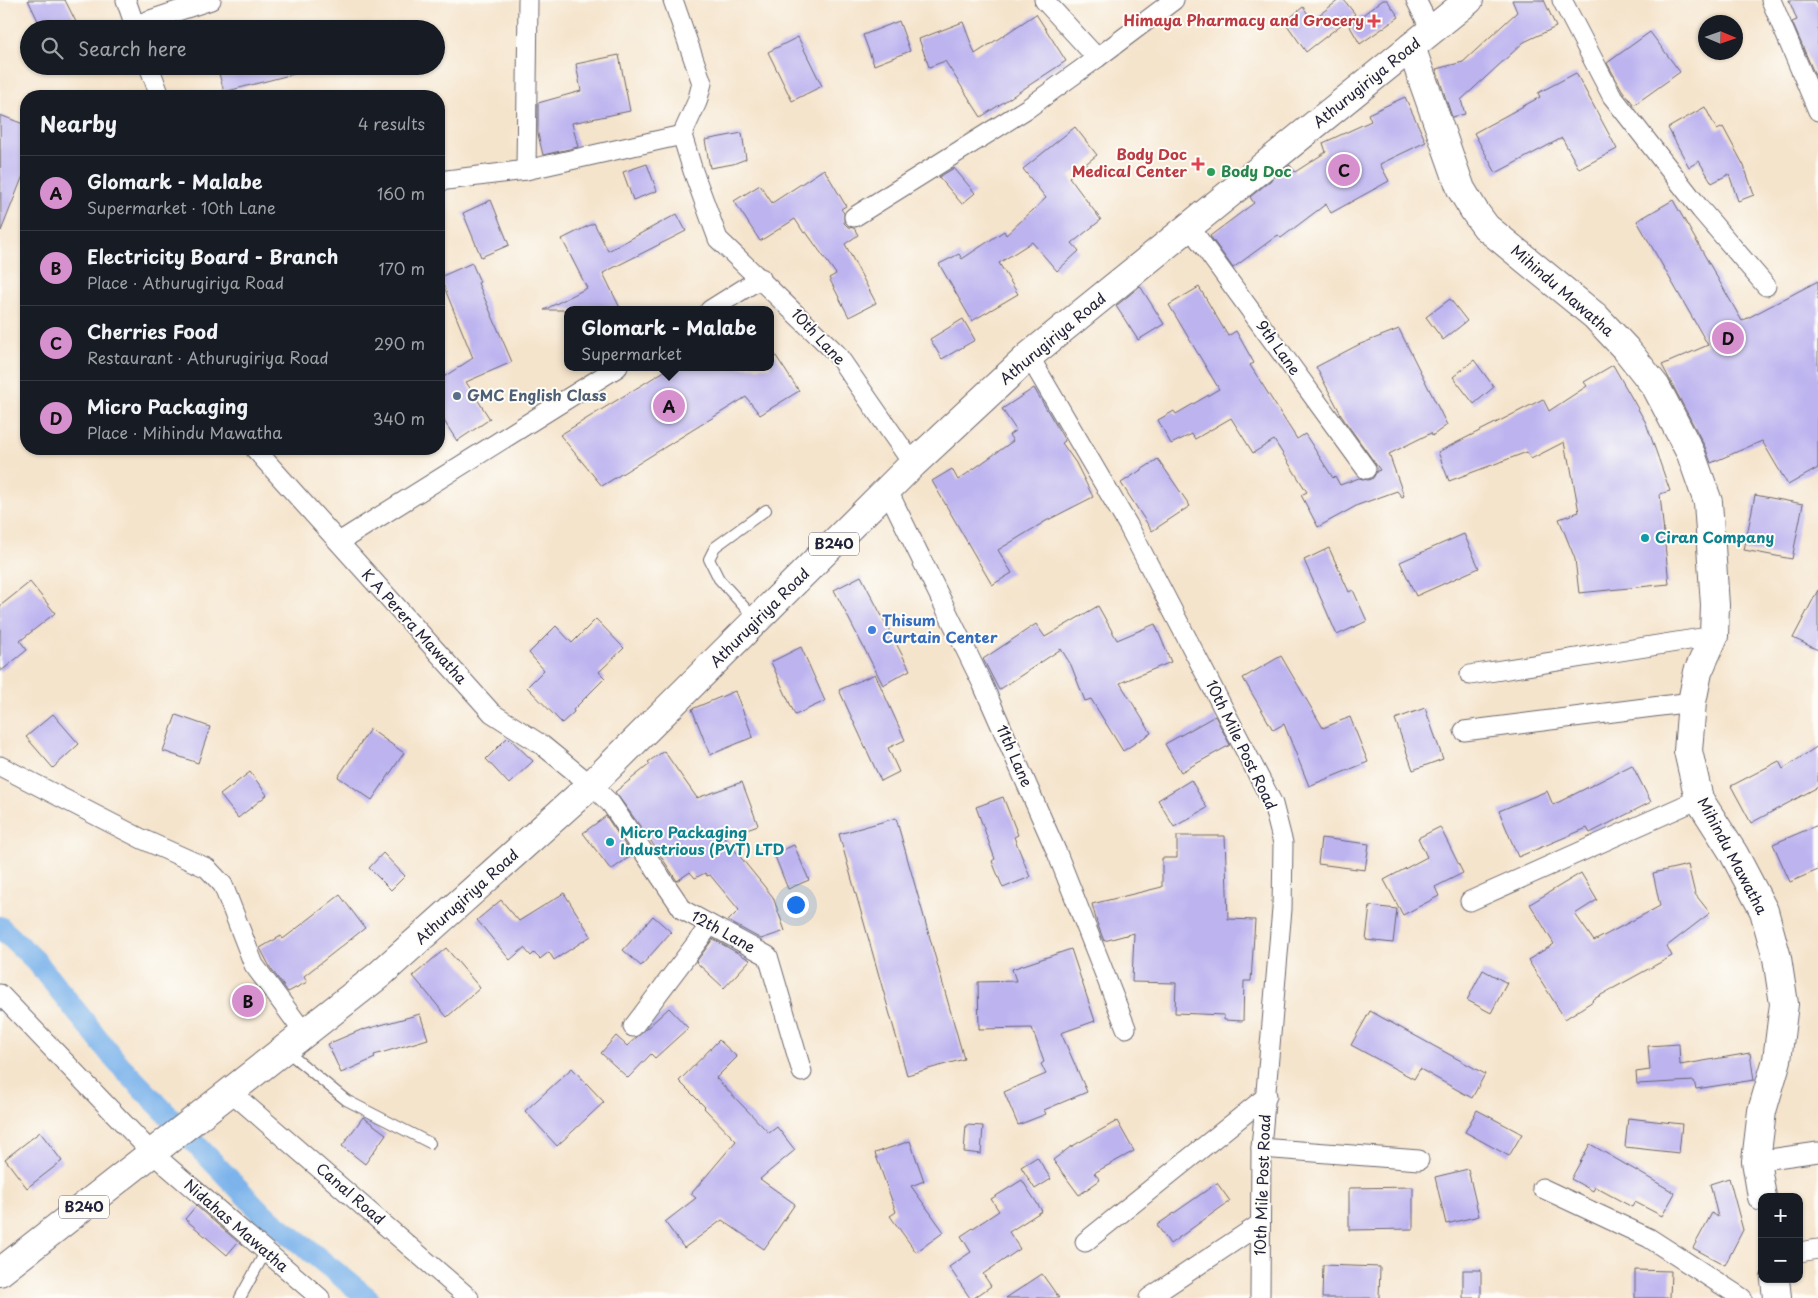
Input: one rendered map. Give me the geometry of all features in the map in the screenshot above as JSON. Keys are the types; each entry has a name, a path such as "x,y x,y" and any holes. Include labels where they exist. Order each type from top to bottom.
{"main road":[{"name":"Athurugiriya Road","path":"160,1147 379,975 592,785 913,464 1030,356 1469,0"},
{"name":"Mihindu Mawatha","path":"1411,47 1462,189 1475,212 1486,227 1595,316 1626,349 1656,388 1692,454 1708,502 1715,606 1714,636 1698,672 1692,702 1688,750 1699,799 1734,854 1764,911 1777,958 1784,1004 1777,1060 1762,1111 1756,1161 1761,1193"},
{"name":"B240","path":"0,1272 160,1147"},
{"path":"1775,1283 1777,1298"}],"street":[{"path":"126,0 133,20"},
{"path":"155,20 211,0"},
{"path":"526,170 528,0"},
{"path":"445,180 526,170 682,135 697,102 702,83 673,0"},
{"path":"1044,0 1098,58"},
{"path":"854,217 1028,108 1174,0"},
{"path":"1416,0 1432,30"},
{"path":"1562,0 1612,96 1701,210 1766,286"},
{"path":"1771,0 1818,111"},
{"path":"152,75 158,90"},
{"name":"10th Lane","path":"682,135 692,171 718,239 761,278 836,353 913,464"},
{"name":"9th Lane","path":"1189,226 1366,469"},
{"path":"716,306 761,278"},
{"name":"10th Mile Post Road","path":"1030,356 1128,525 1273,804 1283,843 1282,909 1261,1148 1260,1298"},
{"path":"339,542 612,371"},
{"name":"K A Perera Mawatha","path":"260,455 492,713 542,745 592,785"},
{"name":"11th Lane","path":"888,491 994,710 1057,853 1126,1028"},
{"path":"1470,675 1714,636"},
{"path":"1464,731 1692,702"},
{"path":"0,766 142,839 207,868 223,885 254,965 295,1042"},
{"name":"12th Lane","path":"592,785 611,804 683,910 768,956 802,1072"},
{"path":"1470,901 1699,799"},
{"path":"634,1027 710,924"},
{"path":"0,994 160,1147"},
{"path":"1084,1242 1267,1096"},
{"name":"Canal Road","path":"222,1098 469,1298"},
{"name":"Nidahas Mawatha","path":"160,1147 266,1251 320,1298"},
{"path":"1261,1148 1419,1160"},
{"path":"1756,1161 1818,1152"},
{"path":"1542,1188 1649,1238 1742,1298"},
{"path":"1149,1298 1260,1224"},
{"path":"1803,1251 1818,1249"}],"lane":[{"path":"757,621 719,579 708,559 715,548 766,510"},
{"path":"295,1042 346,1100 430,1143"},
{"path":"240,1298 266,1251"}],"building":[{"path":"28,0 65,0 75,20 38,20"},
{"path":"1339,0 1344,0 1355,14 1306,52 1285,22 1303,7 1312,20"},
{"name":"Himaya Pharmacy and Grocery","path":"1383,0 1387,0 1399,17 1360,44 1349,25"},
{"path":"1512,0 1544,0 1556,27 1524,42 1461,100 1465,114 1452,117 1436,69 1463,62 1517,12"},
{"path":"1789,0 1815,0 1818,8 1818,82 1792,22 1797,20"},
{"path":"1036,14 1066,61 981,117 945,61 929,67 919,39 963,22 975,54"},
{"path":"899,21 910,51 874,65 863,35"},
{"path":"1650,32 1680,72 1634,105 1622,90 1607,63"},
{"path":"798,37 822,86 792,101 768,52"},
{"path":"619,55 630,111 572,123 578,147 543,155 538,134 538,103 581,91 576,64"},
{"path":"1576,73 1617,149 1579,169 1562,138 1496,173 1474,133 1540,97 1538,93"},
{"path":"219,75 289,75 232,90 223,90"},
{"path":"1405,97 1426,142 1380,164 1389,181 1331,213 1326,204 1281,238 1278,235 1233,268 1210,236 1254,203 1250,197 1290,165 1295,172 1326,152 1323,143 1371,121 1368,114"},
{"path":"1705,107 1717,130 1723,127 1744,166 1754,195 1738,201 1729,174 1712,183 1699,161 1689,167 1668,128"},
{"path":"0,115 20,123 20,183 1,231"},
{"path":"1075,127 1097,155 1069,177 1101,220 1072,243 1079,251 1057,271 1032,242 999,263 1018,294 972,321 939,264 959,254 962,259 1004,231 1006,235 1046,198 1023,169"},
{"path":"742,133 746,159 733,164 710,168 705,140"},
{"path":"647,164 657,191 633,200 623,172"},
{"path":"954,168 975,193 962,204 939,177"},
{"path":"824,169 846,206 841,209 844,213 844,223 848,227 854,228 858,235 845,244 876,303 849,317 829,278 836,274 795,219 760,241 734,201 760,185 772,203"},
{"path":"491,200 509,245 481,257 463,213"},
{"path":"1673,200 1742,321 1818,281 1818,468 1788,485 1762,441 1711,463 1705,447 1662,365 1708,345 1637,221"},
{"path":"677,214 686,231 603,273 619,306 564,306 564,310 544,310 587,288 562,239 594,223 608,251"},
{"path":"472,263 480,282 478,283 512,362 466,382 490,419 457,441 445,422 445,376 473,358 445,289 445,275"},
{"path":"1140,286 1164,324 1138,340 1116,306"},
{"path":"1199,287 1228,336 1236,331 1254,363 1250,365 1297,439 1305,434 1333,478 1335,476 1340,485 1359,478 1368,480 1373,478 1377,471 1380,470 1344,420 1316,367 1358,345 1399,329 1447,425 1432,436 1431,433 1389,454 1404,496 1402,497 1397,491 1358,505 1318,527 1301,495 1307,492 1274,440 1253,453 1231,418 1195,439 1192,434 1171,444 1158,420 1174,411 1176,414 1219,389 1169,305"},
{"path":"1450,299 1467,321 1443,340 1426,317"},
{"path":"963,319 975,340 942,359 930,339"},
{"path":"774,353 799,391 760,415 746,397 602,486 560,435 664,371 774,371"},
{"path":"1474,360 1494,387 1474,404 1453,377"},
{"path":"1613,365 1646,423 1670,491 1660,494 1669,584 1579,593 1575,559 1559,519 1579,512 1569,458 1567,458 1564,442 1531,459 1527,452 1449,481 1438,452 1543,399 1549,411 1587,386 1584,382"},
{"path":"1034,388 1065,441 1062,443 1076,463 1093,497 1046,521 998,550 1012,573 992,585 932,481 952,469 958,480 1013,441 1009,435 1016,430 1002,409"},
{"path":"1158,459 1190,506 1152,531 1121,483"},
{"path":"1755,495 1803,504 1792,559 1744,550"},
{"path":"1464,534 1479,568 1416,596 1400,562"},
{"path":"1329,548 1349,592 1353,590 1367,621 1337,635 1304,560"},
{"name":"Thisum Curtain Center","path":"861,576 910,670 883,685 834,590"},
{"path":"30,582 55,613 20,641 27,650 0,672 0,606"},
{"path":"1818,590 1818,650 1793,638"},
{"path":"1098,606 1117,640 1155,624 1171,662 1120,683 1151,733 1123,751 1091,699 1085,701 1071,665 1061,649 999,690 983,659 1036,624 1045,637"},
{"path":"596,619 624,648 599,672 605,678 562,723 527,687 544,670 529,653 556,626 572,643"},
{"path":"801,647 825,701 795,715 771,662"},
{"path":"1281,656 1323,728 1350,717 1368,762 1309,786 1284,724 1273,730 1243,678"},
{"path":"875,674 905,740 888,748 899,772 881,781 839,690"},
{"path":"735,691 753,737 710,755 692,709"},
{"path":"1425,708 1443,759 1413,770 1395,719"},
{"path":"53,714 79,744 53,768 26,737"},
{"path":"176,715 210,727 198,763 163,751"},
{"path":"1215,716 1230,745 1181,772 1165,744"},
{"path":"370,729 404,753 372,800 338,777"},
{"path":"508,737 533,761 509,784 486,759"},
{"path":"1818,746 1818,787 1751,823 1731,786 1779,761 1783,769"},
{"path":"664,751 697,798 742,782 758,825 724,837 773,897 785,931 761,939 728,921 739,910 710,875 707,876 705,873 695,878 690,872 677,881 651,841 615,792 650,764 648,762"},
{"path":"1632,765 1651,802 1590,833 1587,828 1518,857 1499,811 1547,791 1553,805"},
{"path":"250,772 267,795 238,818 220,795"},
{"path":"1191,780 1207,808 1174,827 1158,800"},
{"path":"1003,797 1018,835 1014,837 1030,877 1003,888 992,861 995,859 976,807"},
{"name":"Micro Packaging Industrious (PVT) LTD","path":"606,816 632,855 611,870 583,833"},
{"path":"896,818 964,1059 907,1075 839,834"},
{"path":"1818,825 1818,870 1790,882 1773,844"},
{"path":"1440,827 1463,873 1435,887 1439,896 1403,915 1384,880 1427,857 1418,838"},
{"path":"1177,836 1225,836 1228,919 1255,920 1251,981 1244,981 1243,1021 1224,1020 1224,1015 1175,1013 1176,983 1132,982 1134,933 1104,941 1097,923 1092,904 1162,887 1162,858 1177,858"},
{"path":"1321,838 1369,844 1365,870 1318,864"},
{"path":"794,845 809,880 788,889 774,854"},
{"path":"383,853 405,876 391,890 369,868"},
{"path":"1688,865 1695,894 1710,913 1667,946 1672,956 1592,1000 1565,1019 1528,960 1554,944 1530,904 1581,873 1597,900 1575,914 1594,941 1660,906 1653,873"},
{"path":"564,893 591,936 554,960 549,952 540,959 534,953 531,956 524,948 510,960 477,920 501,900 519,921"},
{"path":"340,895 365,928 304,976 307,982 288,992 271,969 260,948 281,936 283,939"},
{"path":"1370,906 1397,909 1393,943 1366,940"},
{"path":"653,916 671,932 641,966 623,950"},
{"path":"713,939 750,960 724,988 696,962"},
{"path":"446,948 480,988 447,1017 413,976"},
{"path":"1071,949 1095,1021 1061,1033 1087,1092 1044,1110 1046,1114 1018,1125 1004,1092 1046,1074 1041,1064 1044,1062 1032,1028 979,1029 978,982 1016,981 1012,969"},
{"path":"1483,970 1507,983 1491,1013 1467,1000"},
{"path":"245,985 264,1005 250,1018 232,998"},
{"path":"669,1008 688,1028 655,1058 651,1054 628,1078 601,1053 616,1036 627,1046"},
{"path":"1370,1011 1485,1074 1472,1098 1420,1069 1414,1079 1351,1045"},
{"path":"420,1014 428,1039 374,1055 375,1058 341,1073 328,1044 363,1029"},
{"path":"719,1040 737,1057 716,1078 769,1133 777,1127 795,1150 760,1179 795,1204 764,1249 722,1220 684,1248 665,1222 696,1198 691,1194 736,1141 679,1081"},
{"path":"1679,1044 1680,1065 1750,1053 1754,1080 1696,1089 1694,1081 1637,1084 1636,1072 1650,1070 1648,1046"},
{"path":"572,1068 604,1102 557,1146 525,1111"},
{"path":"1477,1110 1522,1134 1509,1156 1465,1132"},
{"path":"363,1117 386,1134 365,1164 342,1146"},
{"path":"1628,1118 1682,1124 1679,1153 1625,1147"},
{"path":"1117,1121 1134,1151 1094,1173 1100,1180 1079,1195 1053,1160 1069,1148"},
{"path":"966,1125 983,1126 981,1154 964,1152"},
{"path":"40,1132 62,1161 27,1188 5,1159"},
{"path":"910,1141 924,1181 911,1186 944,1232 916,1252 890,1216 896,1212 875,1153"},
{"path":"1590,1144 1675,1193 1662,1216 1635,1202 1632,1207 1595,1187 1593,1191 1571,1179"},
{"path":"1037,1157 1051,1179 1035,1189 1021,1167"},
{"path":"1468,1169 1479,1216 1446,1224 1435,1177"},
{"path":"1729,1178 1743,1230 1725,1265 1693,1248 1712,1213 1718,1217 1710,1184"},
{"path":"1022,1180 1042,1211 1009,1232 1020,1249 983,1274 991,1286 974,1298 970,1298 949,1267 971,1252 961,1236 999,1211 991,1199"},
{"path":"1217,1183 1230,1201 1170,1244 1157,1225"},
{"path":"1413,1187 1413,1229 1349,1230 1349,1188"},
{"path":"196,1206 238,1242 227,1255 185,1219"},
{"path":"1323,1265 1380,1267 1379,1298 1322,1298"},
{"path":"1463,1270 1481,1270 1481,1298 1463,1298"},
{"path":"1635,1270 1671,1271 1670,1298 1635,1298"},
{"path":"1042,1274 1059,1298 1006,1298"}],"waterway":[{"path":"0,927 36,961 116,1061 260,1211 368,1298"}],"place":[{"name":"Himaya Pharmacy and Grocery","path":"1374,21"},
{"name":"Body Doc Medical Center","path":"1198,164"},
{"name":"Cherries Food","path":"1344,170"},
{"name":"Body Doc","path":"1211,172"},
{"name":"Micro Packaging","path":"1728,338"},
{"name":"GMC English Class","path":"457,396"},
{"name":"Glomark - Malabe","path":"669,406"},
{"name":"Ciran Company","path":"1645,538"},
{"name":"Thisum Curtain Center","path":"872,630"},
{"name":"Micro Packaging Industrious (PVT) LTD","path":"610,842"},
{"name":"Electricity Board - Branch","path":"248,1001"}]}
